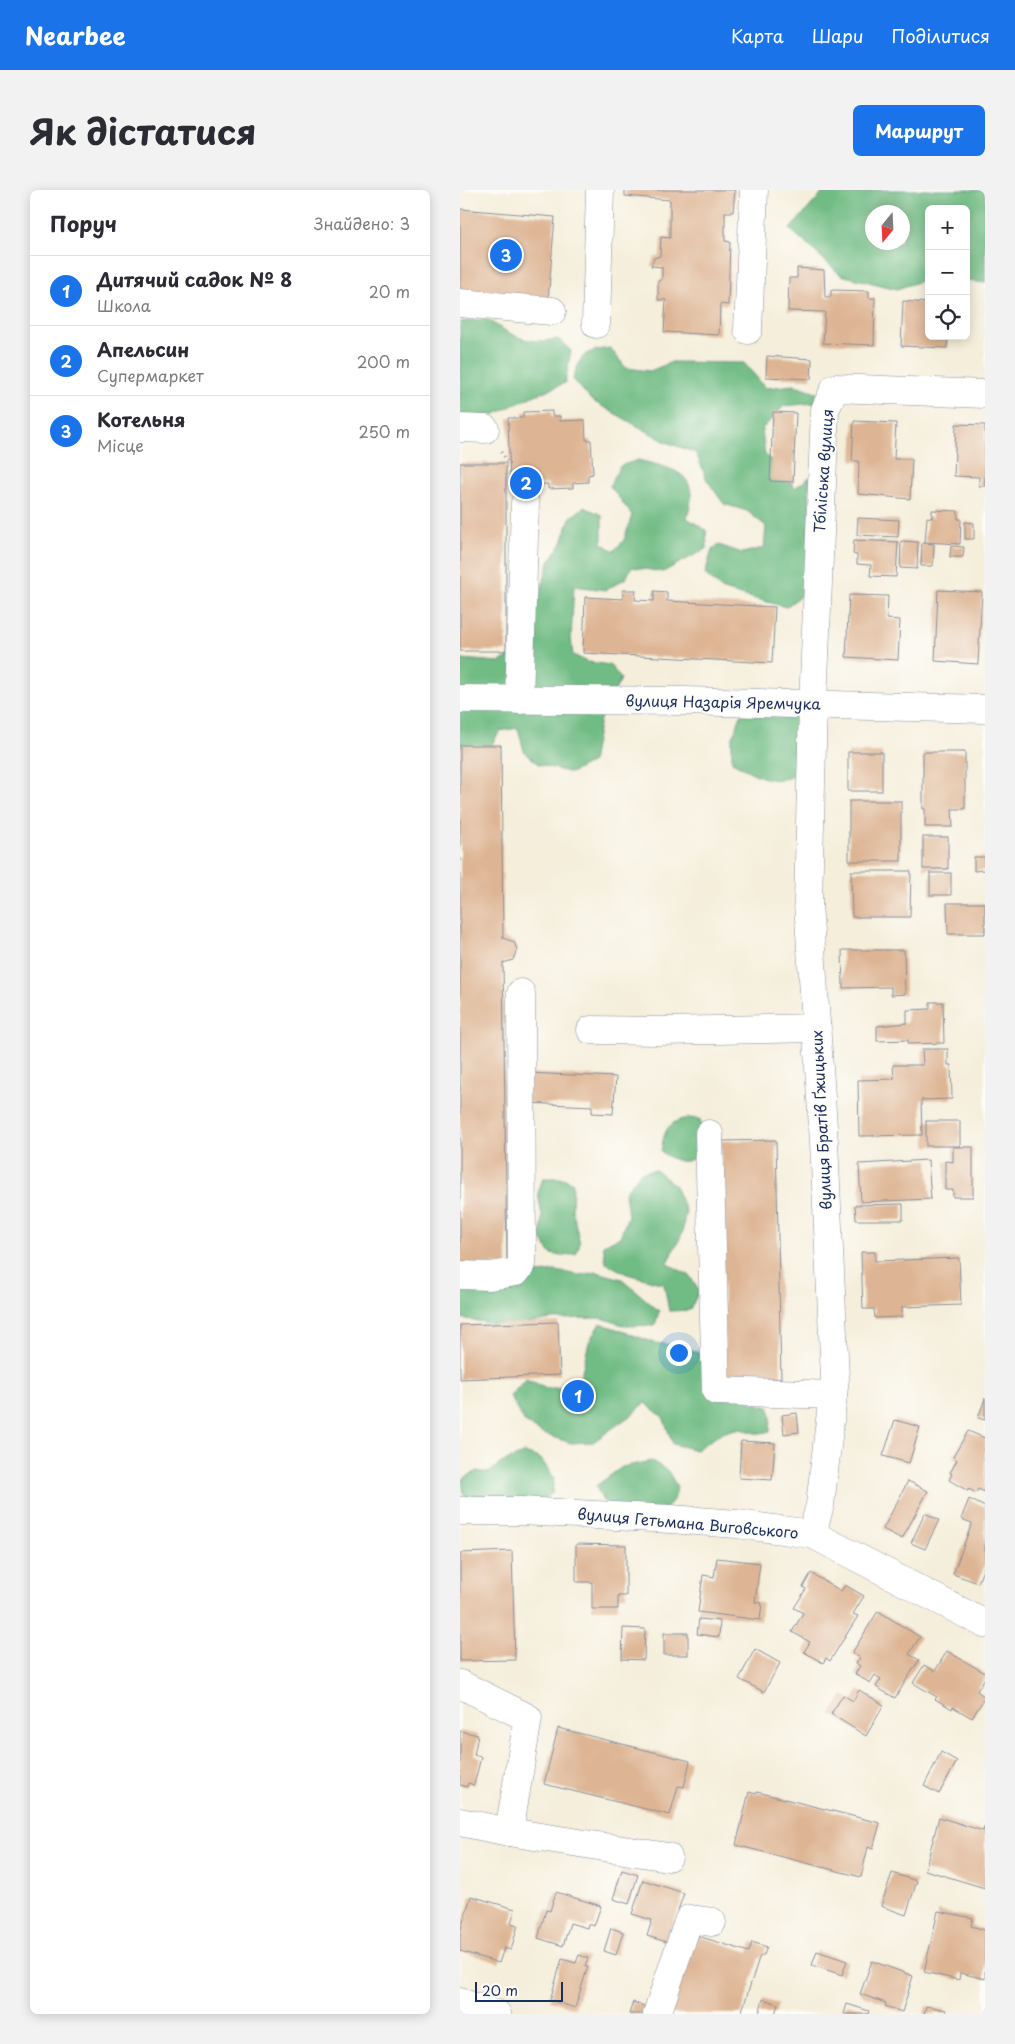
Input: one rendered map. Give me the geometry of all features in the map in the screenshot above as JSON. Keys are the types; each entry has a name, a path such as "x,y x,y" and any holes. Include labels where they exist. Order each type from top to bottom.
{"street":[{"path":"596,324 600,190"},
{"path":"748,330 754,190"},
{"path":"460,303 552,311"},
{"name":"Тбіліська вулиця","path":"813,704 825,410 835,388 985,394"},
{"path":"519,700 525,503"},
{"name":"вулиця Назарія Яремчука","path":"460,699 813,704 985,709"},
{"name":"вулиця Братів Ґжицьких","path":"812,1534 820,1505 835,1378 824,1142 808,903 813,704"},
{"path":"460,1275 490,1276 516,1272 522,1264 522,993"},
{"path":"591,1030 659,1031 817,1028"},
{"path":"709,1134 716,1391 833,1395"},
{"name":"вулиця Гетьмана Виговського","path":"460,1511 522,1511 671,1519 737,1524 812,1534 985,1624"},
{"path":"460,1684 528,1718 509,1832"},
{"path":"460,1822 509,1832 668,1857"},
{"path":"657,2014 689,1919 712,1922"},
{"path":"460,2002 497,2014"}],"green space":[{"path":"825,190 985,190 985,283 970,281 970,205 925,205 925,279 897,289 841,275 790,229"},
{"path":"486,319 520,338 536,341 558,339 571,351 565,383 485,418 477,420 460,419 460,322"},
{"path":"610,348 626,368 650,371 672,362 744,363 766,388 795,385 817,392 814,403 784,406 762,429 765,455 778,466 795,488 810,477 807,591 786,607 723,590 705,574 712,550 719,545 742,553 764,548 766,526 747,511 724,504 707,480 696,453 666,442 591,400 573,379 578,364 589,353"},
{"path":"638,460 673,470 682,475 688,482 691,491 691,503 687,518 706,530 707,548 663,572 632,567 626,578 606,590 574,586 571,638 573,655 588,662 610,665 621,679 600,719 592,762 571,773 538,764 524,751 518,728 500,731 486,754 460,770 460,659 499,662 528,647 532,622 549,562 562,543 570,518 584,507 602,515 602,543 614,551 624,540 632,515 610,486 620,466"},
{"path":"742,713 804,715 799,774 789,778 764,778 732,762 732,739"},
{"path":"688,1118 700,1119 703,1134 698,1156 688,1161 679,1161 661,1152 663,1139 671,1125"},
{"path":"656,1170 675,1186 686,1212 682,1233 668,1264 689,1275 699,1291 690,1310 669,1311 664,1284 627,1274 606,1263 603,1245 620,1237 628,1216 625,1192 641,1172"},
{"path":"543,1178 563,1178 573,1183 572,1210 580,1243 576,1254 564,1256 551,1254 541,1239 542,1216 538,1193"},
{"path":"555,1271 580,1275 597,1272 622,1279 659,1311 655,1325 626,1326 602,1318 552,1319 521,1324 495,1324 460,1318 460,1284"},
{"path":"600,1323 655,1343 684,1346 704,1356 750,1402 769,1407 771,1416 770,1431 756,1433 734,1429 717,1436 696,1450 673,1444 663,1417 645,1403 593,1442 571,1443 541,1433 524,1421 510,1396 526,1379 547,1388 566,1388 581,1376 589,1342"},
{"path":"525,1453 541,1459 554,1478 552,1493 544,1501 480,1504 464,1495 462,1479 477,1471 489,1473 501,1463"},
{"path":"652,1461 668,1471 677,1487 675,1497 665,1510 614,1507 603,1501 596,1486 622,1467"}],"building":[{"path":"625,190 735,190 733,212 725,212 725,241 730,242 728,305 720,304 719,335 664,332 666,300 658,300 658,281 662,279 662,267 651,266 654,258 660,256 661,237 670,238 670,200 625,196"},
{"path":"460,209 555,217 548,301 460,294"},
{"path":"797,268 824,270 825,297 831,297 831,290 869,291 869,298 875,298 874,345 823,343 825,312 788,311 789,278 797,278"},
{"path":"903,301 925,303 925,340 948,340 947,348 901,346"},
{"path":"767,356 812,359 811,379 766,377"},
{"path":"552,411 552,416 560,416 560,421 585,420 586,440 591,440 593,474 588,475 588,482 573,483 573,488 548,489 548,484 510,485 508,418 523,418 523,412"},
{"path":"773,412 796,413 793,482 770,481"},
{"path":"854,421 896,423 894,459 912,459 910,499 858,494 859,461 852,461"},
{"path":"956,424 985,425 985,486 979,486 979,477 954,476"},
{"path":"460,463 506,463 506,651 460,651"},
{"path":"932,510 958,511 958,519 961,519 960,544 925,542 927,517 932,518"},
{"path":"858,518 899,520 898,537 857,535"},
{"path":"965,522 974,523 974,539 965,539"},
{"path":"854,540 898,542 896,577 870,576 871,565 857,564 857,555 853,554"},
{"path":"901,541 918,542 917,569 900,568"},
{"path":"922,543 934,544 933,566 921,566"},
{"path":"951,546 964,547 963,557 950,557"},
{"path":"623,590 636,590 635,600 654,601 654,591 667,592 667,601 775,607 772,663 583,653 585,597 623,599"},
{"path":"938,590 982,592 978,664 935,661"},
{"path":"849,595 888,596 887,619 900,620 898,660 846,657"},
{"path":"460,745 501,745 503,938 514,942 517,949 513,960 503,963 507,1265 460,1265"},
{"path":"848,752 882,752 882,791 848,791"},
{"path":"923,752 965,752 965,809 952,809 953,827 925,827 925,809 923,809"},
{"path":"849,801 901,801 901,861 849,861"},
{"path":"923,837 948,837 948,869 923,869"},
{"path":"974,857 985,857 985,870 974,871"},
{"path":"851,871 911,871 910,917 852,917"},
{"path":"930,873 951,873 951,895 930,895"},
{"path":"947,903 985,903 985,934 948,934"},
{"path":"842,950 904,950 905,994 891,995 891,987 843,988"},
{"path":"930,1002 943,1002 944,1043 908,1044 908,1040 877,1041 877,1026 907,1023 907,1010 930,1009"},
{"path":"922,1049 948,1049 948,1065 951,1065 952,1099 921,1100 922,1135 859,1136 858,1080 894,1079 893,1065 923,1065"},
{"path":"527,1073 616,1077 613,1114 592,1113 592,1106 526,1103"},
{"path":"926,1121 960,1121 960,1146 926,1146"},
{"path":"776,1140 781,1379 725,1380 721,1141"},
{"path":"953,1147 973,1147 973,1197 953,1197 953,1190 945,1190 945,1161 953,1162"},
{"path":"928,1160 931,1199 861,1202 859,1164"},
{"path":"903,1204 903,1220 856,1220 855,1205"},
{"path":"861,1252 875,1252 875,1261 959,1258 961,1305 902,1307 902,1317 875,1318 874,1309 863,1309"},
{"path":"558,1322 560,1375 460,1379 460,1325"},
{"path":"985,1398 985,1420 978,1418"},
{"path":"797,1413 799,1432 784,1434 782,1415"},
{"path":"895,1420 920,1427 909,1463 883,1456"},
{"path":"968,1431 985,1438 985,1492 978,1489 976,1493 969,1489 968,1491 949,1480 952,1474 950,1473 957,1460 953,1457"},
{"path":"741,1441 775,1443 772,1480 739,1478"},
{"path":"908,1481 928,1491 902,1539 883,1529"},
{"path":"969,1499 985,1507 985,1564 978,1583 953,1574 972,1523 961,1519"},
{"path":"925,1513 939,1520 925,1549 911,1543"},
{"path":"576,1544 626,1545 626,1596 618,1596 618,1609 592,1609 592,1582 576,1582"},
{"path":"512,1551 515,1660 460,1661 460,1553"},
{"path":"717,1558 760,1563 755,1602 762,1603 760,1620 698,1612 703,1575 714,1577"},
{"path":"811,1573 841,1591 845,1585 864,1596 853,1614 858,1616 830,1661 826,1658 823,1663 804,1652 810,1642 792,1632 803,1613 794,1608 806,1589 803,1587"},
{"path":"878,1611 920,1637 909,1654 919,1660 895,1698 876,1687 881,1679 875,1675 870,1683 855,1674 860,1666 856,1663 860,1658 852,1653"},
{"path":"699,1619 720,1621 719,1637 697,1634"},
{"path":"623,1628 645,1629 644,1660 622,1659"},
{"path":"664,1633 688,1633 688,1655 664,1655"},
{"path":"755,1649 780,1663 764,1692 739,1679"},
{"path":"947,1651 985,1673 985,1678 977,1691 985,1697 972,1718 935,1699 937,1697 913,1683 924,1665 935,1671"},
{"path":"859,1690 884,1705 866,1736 831,1714 843,1695 853,1701"},
{"path":"558,1728 690,1761 684,1787 678,1786 670,1815 544,1784"},
{"path":"460,1731 478,1735 474,1755 481,1757 474,1785 468,1783 467,1787 460,1785"},
{"path":"941,1752 957,1761 939,1794 924,1786"},
{"path":"749,1792 756,1794 757,1792 880,1823 873,1849 868,1847 861,1877 736,1845"},
{"path":"939,1817 983,1831 985,1825 985,1888 925,1870"},
{"path":"622,1870 638,1875 629,1904 613,1899"},
{"path":"892,1873 917,1881 906,1915 881,1906"},
{"path":"643,1880 684,1893 667,1942 647,1936 652,1920 632,1914"},
{"path":"556,1892 601,1906 594,1926 588,1924 587,1928 570,1923 563,1946 538,1938 546,1910 550,1911"},
{"path":"471,1896 515,1909 511,1923 518,1925 511,1950 504,1948 499,1963 460,1951 460,1932"},
{"path":"938,1911 973,1918 971,1926 985,1930 985,1979 960,1973 959,1980 924,1972"},
{"path":"611,1928 623,1932 616,1955 604,1951"},
{"path":"695,1935 749,1952 752,1942 767,1947 764,1955 759,1958 741,2014 669,2014"},
{"path":"817,1951 847,1961 842,1975 812,1965"},
{"path":"579,1955 588,1958 585,1966 588,1966 575,2008 550,2000 562,1959 576,1963"},
{"path":"872,1961 913,1976 902,2012 885,2006 886,2003 860,1994"},
{"path":"763,1999 778,2004 775,2014 759,2014"},
{"path":"633,2002 647,2007 644,2014 629,2014"},
{"path":"847,2004 869,2011 868,2014 844,2014"},
{"path":"926,2006 946,2010 945,2014 924,2014"}],"place":[{"name":"Котельня","path":"506,255"},
{"name":"Апельсин","path":"526,483"},
{"name":"Дитячий садок № 8","path":"578,1396"}]}
